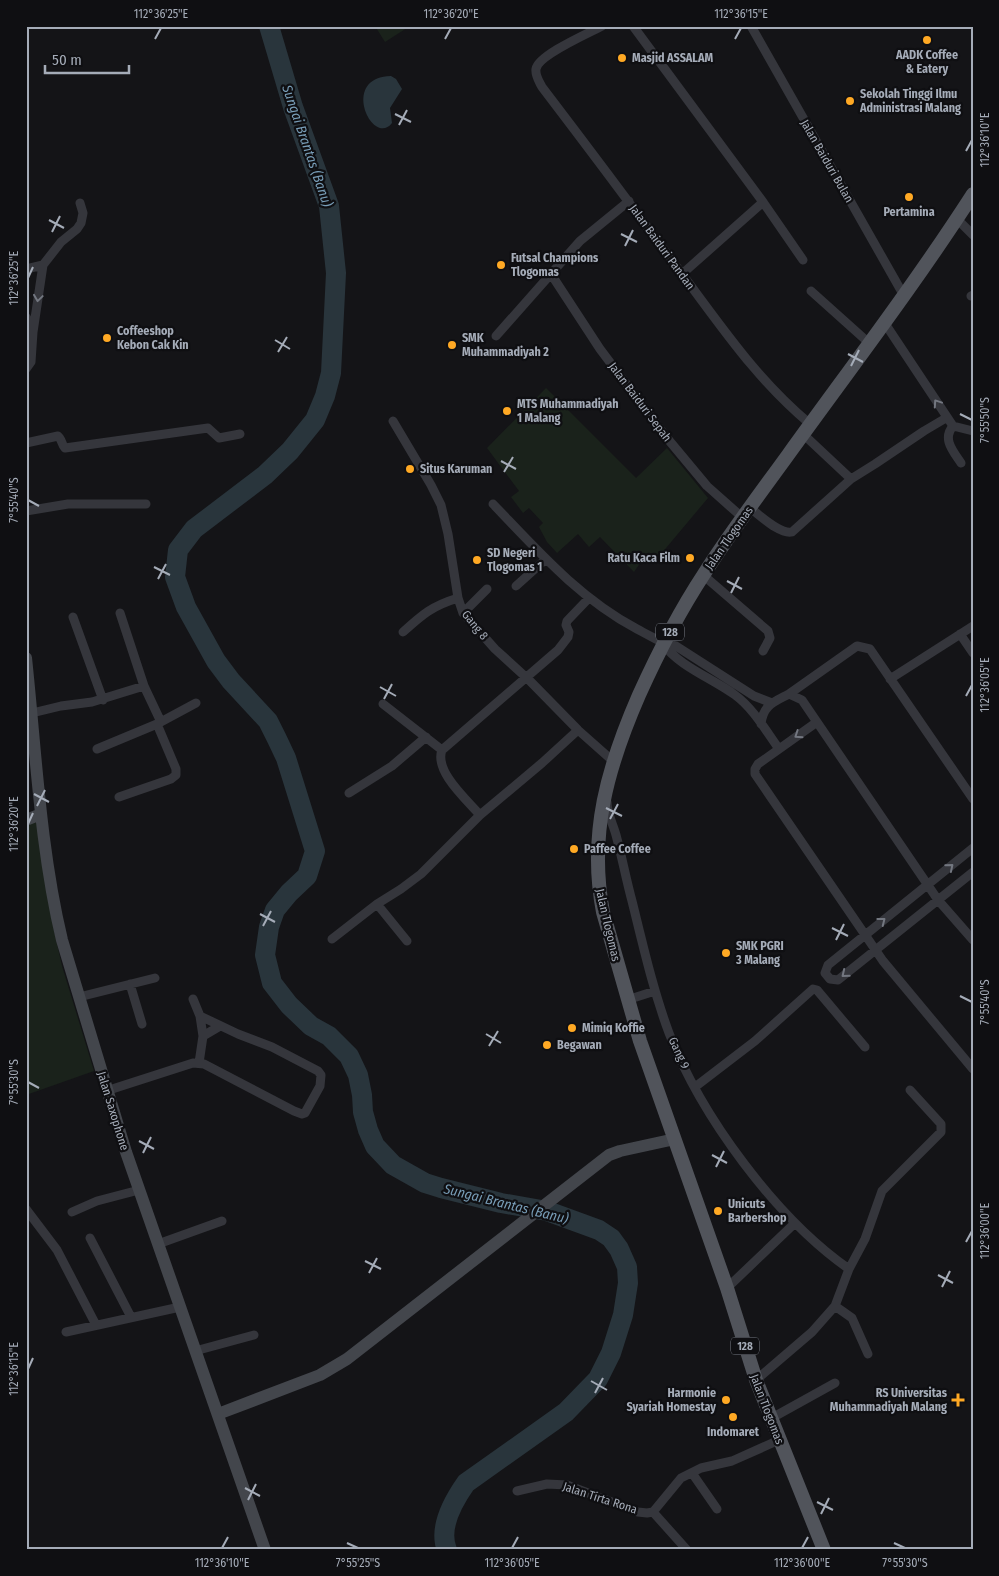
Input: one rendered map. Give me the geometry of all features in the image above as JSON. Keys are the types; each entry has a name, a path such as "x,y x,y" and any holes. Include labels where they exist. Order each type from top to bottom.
{"main road":[{"name":"Jalan Tlogomas","path":"824,1550 778,1440 756,1380 727,1288 627,1000 602,912 599,893 598,843 600,817 613,762 633,709 663,644 703,575 973,194"},
{"name":"Jalan Saxophone","path":"26,658 41,814 57,917 106,1091 265,1550"},
{"path":"26,820 41,814"},
{"path":"218,1414 329,1370 348,1359 603,1159 620,1151 675,1139"}],"street":[{"name":"Jalan Baiduri Pandan","path":"602,26 579,37 537,64 536,76 542,87 629,201 736,348 851,479"},
{"path":"633,26 763,202 802,260"},
{"name":"Jalan Baiduri Bulan","path":"751,26 903,294"},
{"path":"496,336 580,241 629,201"},
{"path":"682,274 763,202"},
{"path":"26,369 31,362 33,332 44,265 61,242 81,223 83,213 80,203"},
{"path":"957,219 973,236"},
{"path":"26,269 44,265"},
{"name":"Jalan Baiduri Sepah","path":"551,274 600,349 667,438 707,486 746,513 785,532 792,532 851,479"},
{"path":"812,291 869,343"},
{"path":"26,317 33,332"},
{"path":"884,322 946,418 953,426 973,431"},
{"path":"851,479 946,418"},
{"name":"Gang 8","path":"393,421 441,505 448,534 458,598 464,613 495,649 613,762"},
{"path":"953,426 947,438 961,463"},
{"path":"26,443 58,436 66,448 208,428 219,438 240,434"},
{"path":"26,511 68,504 146,504"},
{"path":"494,504 575,588 613,617 663,644 671,654 715,676 739,692 772,703"},
{"path":"516,586 546,559"},
{"path":"703,575 768,631 770,638 763,651"},
{"path":"464,613 487,589"},
{"path":"403,632 420,616 438,605 458,598"},
{"path":"480,815 446,775 439,759 442,750 562,645 569,632 566,625 567,621 589,598"},
{"path":"119,797 171,780 176,775 176,769 144,686 120,613"},
{"path":"73,617 103,700"},
{"path":"890,678 973,626"},
{"path":"960,634 973,653"},
{"path":"761,724 765,709 772,703 804,684 857,646 870,649 973,799"},
{"path":"802,700 804,684"},
{"path":"32,713 103,700 144,686"},
{"path":"739,692 779,749"},
{"path":"789,694 802,700 938,900 973,940"},
{"path":"97,749 159,722 196,703"},
{"path":"383,704 442,750"},
{"path":"817,722 758,764 755,774 875,950 973,1069"},
{"path":"332,939 377,904 421,874 480,815 578,730"},
{"path":"349,792 392,766 426,737"},
{"name":"Gang 9","path":"606,786 607,807 616,835 655,991 670,1035 695,1086 739,1156 795,1223 826,1252 849,1269"},
{"path":"973,848 828,965 825,971 828,977 832,980 838,980 973,872"},
{"path":"377,904 407,941"},
{"path":"79,997 155,978"},
{"path":"130,984 142,1024"},
{"path":"695,1086 756,1041 813,989 818,990 865,1047"},
{"path":"627,1000 655,991"},
{"path":"193,999 200,1016 203,1036 199,1063"},
{"path":"106,1091 193,1063 199,1063 294,1111 302,1114 308,1109 320,1086 321,1075 318,1071 272,1047 200,1016"},
{"path":"203,1036 220,1026"},
{"path":"756,1380 812,1332 835,1306 849,1269 865,1239 882,1191 941,1132 941,1124 910,1090"},
{"path":"72,1212 97,1201 139,1190"},
{"path":"26,1209 58,1250 96,1325"},
{"path":"158,1244 222,1221"},
{"path":"727,1288 795,1223"},
{"path":"90,1238 131,1317"},
{"path":"835,1306 852,1318 868,1354"},
{"path":"66,1332 180,1307"},
{"path":"195,1351 254,1335"},
{"path":"770,1418 835,1383"},
{"name":"Jalan Tirta Rona","path":"517,1491 547,1484 567,1485 638,1512 653,1512 681,1478 701,1468 732,1461 778,1440"},
{"path":"692,1473 717,1509"},
{"path":"653,1512 687,1550"}],"shaded area":[{"path":"375,26 410,26 385,42"},
{"path":"391,76 396,79 402,89 390,108 392,123 384,128 377,126 370,119 365,109 363,98 367,87 375,79"},
{"path":"546,388 636,478 667,448 708,498 656,560 647,553 634,572 600,537 589,547 578,534 557,553 547,542 539,527 543,523 529,508 523,513 511,497 519,491 487,448"},
{"path":"33,822 38,823 53,926 62,966 94,1071 26,1095 26,825"}],"waterway":[{"name":"Sungai Brantas (Banu)","path":"269,26 293,107 329,206 336,273 331,373 325,396 315,420 290,451 265,475 194,529 178,550 175,577 186,607 216,661 231,681 268,721 286,758 315,851 307,876 275,910 269,927 265,955 272,983 289,1005 311,1026 329,1036 349,1056 358,1075 363,1112 368,1130 375,1146 393,1165 425,1183 501,1203 547,1211 599,1230 611,1238 619,1249 627,1267 628,1283 623,1315 611,1353 598,1379 566,1412 466,1483 452,1506 446,1524 444,1533 447,1550"}],"place":[{"name":"AADK Coffee & Eatery","path":"927,40"},
{"name":"Masjid ASSALAM","path":"622,58"},
{"name":"Sekolah Tinggi Ilmu Administrasi Malang","path":"850,101"},
{"name":"Pertamina","path":"909,197"},
{"name":"Futsal Champions Tlogomas","path":"501,265"},
{"name":"Coffeeshop Kebon Cak Kin","path":"107,338"},
{"name":"SMK Muhammadiyah 2","path":"452,345"},
{"name":"MTS Muhammadiyah 1 Malang","path":"507,411"},
{"name":"Situs Karuman","path":"410,469"},
{"name":"Ratu Kaca Film","path":"690,558"},
{"name":"SD Negeri Tlogomas 1","path":"477,560"},
{"name":"Paffee Coffee","path":"574,849"},
{"name":"SMK PGRI 3 Malang","path":"726,953"},
{"name":"Mimiq Koffie","path":"572,1028"},
{"name":"Begawan","path":"547,1045"},
{"name":"Unicuts Barbershop","path":"718,1211"},
{"name":"Harmonie Syariah Homestay","path":"726,1400"},
{"name":"RS Universitas Muhammadiyah Malang","path":"958,1400"},
{"name":"Indomaret","path":"733,1417"}]}
